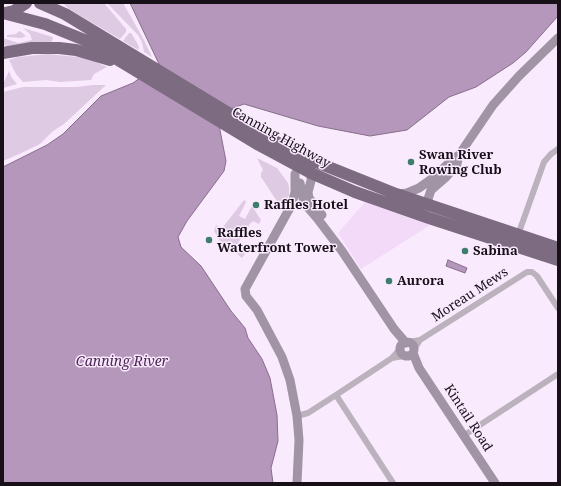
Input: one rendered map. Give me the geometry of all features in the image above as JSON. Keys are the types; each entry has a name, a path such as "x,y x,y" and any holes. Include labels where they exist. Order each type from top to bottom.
{"highway":[{"path":"3,16 26,3"},
{"name":"Canning Highway","path":"40,3 64,14 133,62 234,123 306,158 430,206 518,235 557,246"},
{"path":"54,3 64,14"},
{"name":"Canning Highway","path":"3,16 45,24 62,30 133,62"},
{"path":"3,53 32,48 59,48 133,62"},
{"name":"Canning Highway","path":"234,123 280,157 311,173 355,192 428,218 558,260"}],"street":[{"path":"396,194 408,193 419,188 459,155 493,105 519,76 558,38"},
{"path":"518,235 544,162 558,149"},
{"path":"430,206 428,199 430,193 457,164 459,155"},
{"name":"Kintail Road","path":"280,157 295,174 300,183 302,200 342,251 495,483"},
{"path":"306,158 310,164 311,173"},
{"name":"Kintail Road","path":"311,173 308,192 309,198 329,225 342,251"},
{"path":"295,174 295,192 292,204 245,289 246,296 253,305 282,357 290,380 298,416 299,440 297,483"},
{"path":"253,305 250,289 295,211 301,208 308,208"},
{"name":"Moreau Mews","path":"298,416 308,413 523,273 532,272 536,276 558,308"},
{"path":"463,436 558,374"},
{"path":"336,395 393,483"}],"shaded area":[{"path":"63,3 104,3 126,29 126,32 120,39 69,9"},
{"path":"107,3 123,3 152,57 144,52 142,42 138,35"},
{"path":"23,28 53,37 52,41 49,44 7,47 3,44 3,38 18,43 32,40 30,34"},
{"path":"19,31 26,36 21,38 7,37 7,35 16,34"},
{"path":"129,33 131,33 136,41 139,47 138,50 123,41"},
{"path":"48,54 87,58 107,67 94,74 91,80 60,82 46,80 23,82 16,74 9,60 18,57"},
{"path":"9,71 17,84 3,88 3,84"},
{"path":"106,85 40,144 3,161 3,92 23,87 77,87"},
{"path":"257,158 277,168 288,183 289,195 282,209 261,177 263,170"},
{"path":"244,200 246,202 239,216 245,219 252,206 261,220 259,224 253,221 252,223 251,222 237,245 237,248 245,254 242,258 220,241 214,231 216,225 220,228 223,227"},
{"path":"365,202 430,225 361,269 338,233"}],"water":[{"name":"Canning River","path":"130,3 558,3 558,16 526,52 513,63 476,87 449,97 407,130 370,136 318,126 244,104 225,111 219,125 226,161 224,171 187,221 178,237 181,247 201,266 231,311 245,328 248,338 262,359 270,378 277,415 278,441 271,468 273,483 3,483 3,167 47,145 63,134 101,96 133,83 159,64"},
{"path":"448,260 467,268 465,273 446,266"}],"place":[{"name":"Swan River Rowing Club","path":"411,162"},
{"name":"Raffles Hotel","path":"256,205"},
{"name":"Raffles Waterfront Tower","path":"209,240"},
{"name":"Sabina","path":"465,251"},
{"name":"Aurora","path":"389,281"}]}
